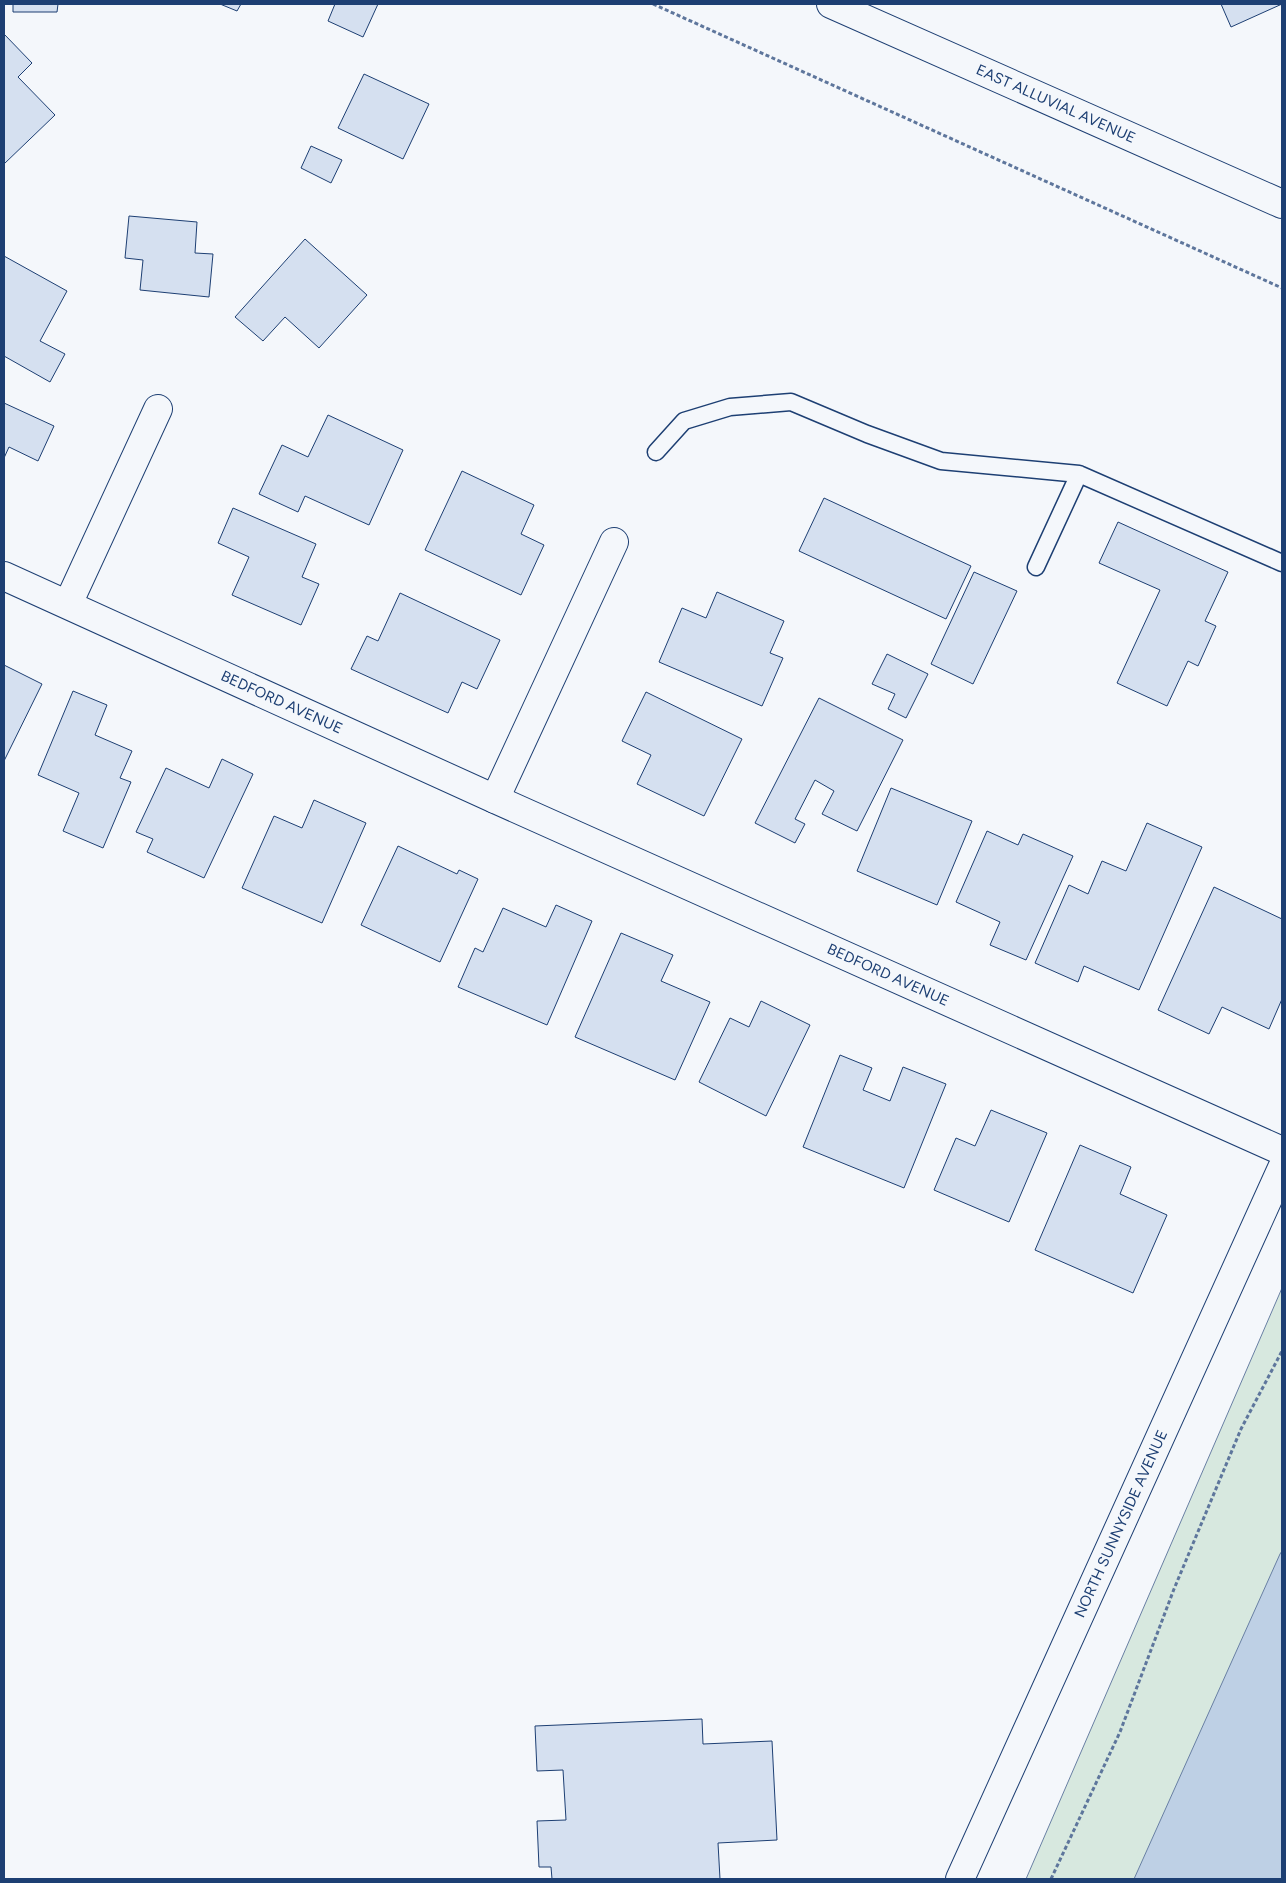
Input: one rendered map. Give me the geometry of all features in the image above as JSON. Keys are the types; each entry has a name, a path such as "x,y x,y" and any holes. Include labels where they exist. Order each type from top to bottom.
{"street":[{"name":"EAST ALLUVIAL AVENUE","path":"831,4 1282,204"},
{"path":"68,604 158,409"},
{"path":"495,799 614,542"},
{"name":"BEDFORD AVENUE","path":"4,576 495,799 1282,1151"},
{"name":"NORTH SUNNYSIDE AVENUE","path":"960,1879 1282,1168"}],"lane":[{"path":"656,452 684,421 730,407 791,402 867,434 941,461 1079,474 1282,563"},
{"path":"1036,568 1079,474"}],"path":[{"path":"653,4 1282,288"},
{"path":"1051,1879 1120,1732 1174,1589 1241,1429 1282,1351"}],"shaded area":[{"path":"1282,1288 1282,1879 1026,1879"}],"water":[{"path":"1282,1551 1282,1879 1134,1879 1280,1554"}],"building":[{"path":"13,4 58,4 57,12 13,12"},
{"path":"220,4 241,4 237,11"},
{"path":"335,4 378,4 363,37 328,21"},
{"path":"1221,4 1282,4 1231,27"},
{"path":"4,34 32,63 18,77 55,115 4,164"},
{"path":"364,74 429,104 403,159 338,128"},
{"path":"311,146 342,160 331,183 301,168"},
{"path":"129,216 197,222 195,253 213,254 209,297 140,290 143,260 125,258"},
{"path":"305,239 367,295 319,348 285,317 263,341 235,317"},
{"path":"4,256 67,291 40,341 65,354 50,382 4,356"},
{"path":"4,403 54,426 38,461 9,447 4,458"},
{"path":"328,415 403,450 369,525 305,496 298,512 259,494 282,445 308,457"},
{"path":"462,471 534,505 521,534 544,545 521,595 425,550"},
{"path":"824,498 971,566 946,619 799,551"},
{"path":"233,508 316,544 302,577 319,584 301,625 232,595 249,557 218,543"},
{"path":"1118,522 1228,572 1205,621 1216,626 1198,666 1188,661 1167,706 1117,683 1160,590 1099,563"},
{"path":"974,572 1017,591 973,684 931,664"},
{"path":"717,592 784,621 770,653 783,658 762,706 659,662 682,608 706,618"},
{"path":"400,593 500,640 477,689 462,682 448,713 351,669 367,636 378,641"},
{"path":"887,654 928,674 906,718 888,709 895,694 872,684"},
{"path":"4,665 42,684 4,761"},
{"path":"73,691 107,705 95,735 132,751 120,778 131,782 103,848 63,831 79,793 38,775"},
{"path":"646,692 742,739 704,816 637,784 651,755 622,741"},
{"path":"819,698 903,740 857,831 822,814 834,791 815,780 795,819 805,824 795,843 755,823"},
{"path":"222,759 253,774 204,878 147,852 153,839 136,832 166,768 209,788"},
{"path":"891,788 972,821 937,905 857,871"},
{"path":"314,800 366,823 322,923 242,888 274,816 302,828"},
{"path":"1147,823 1202,847 1139,990 1084,966 1078,982 1035,963 1069,885 1088,894 1102,861 1126,871"},
{"path":"987,831 1018,845 1023,834 1073,856 1026,960 990,945 1000,922 956,902"},
{"path":"398,846 457,874 459,870 478,879 440,962 361,925"},
{"path":"1214,887 1282,919 1282,999 1269,1029 1222,1007 1209,1034 1158,1010"},
{"path":"556,905 592,921 547,1025 458,987 475,948 483,952 503,908 546,927"},
{"path":"621,933 673,955 661,981 710,1002 675,1080 575,1037"},
{"path":"761,1001 810,1025 766,1116 699,1082 730,1018 749,1027"},
{"path":"840,1055 872,1068 863,1090 890,1101 903,1067 946,1084 904,1188 803,1147"},
{"path":"991,1110 1047,1133 1009,1222 934,1190 956,1138 975,1146"},
{"path":"1080,1145 1131,1167 1120,1194 1167,1215 1133,1293 1035,1250"},
{"path":"702,1719 703,1744 772,1741 777,1840 718,1843 720,1879 552,1879 551,1867 539,1867 537,1821 566,1820 563,1770 537,1771 535,1726"}]}
